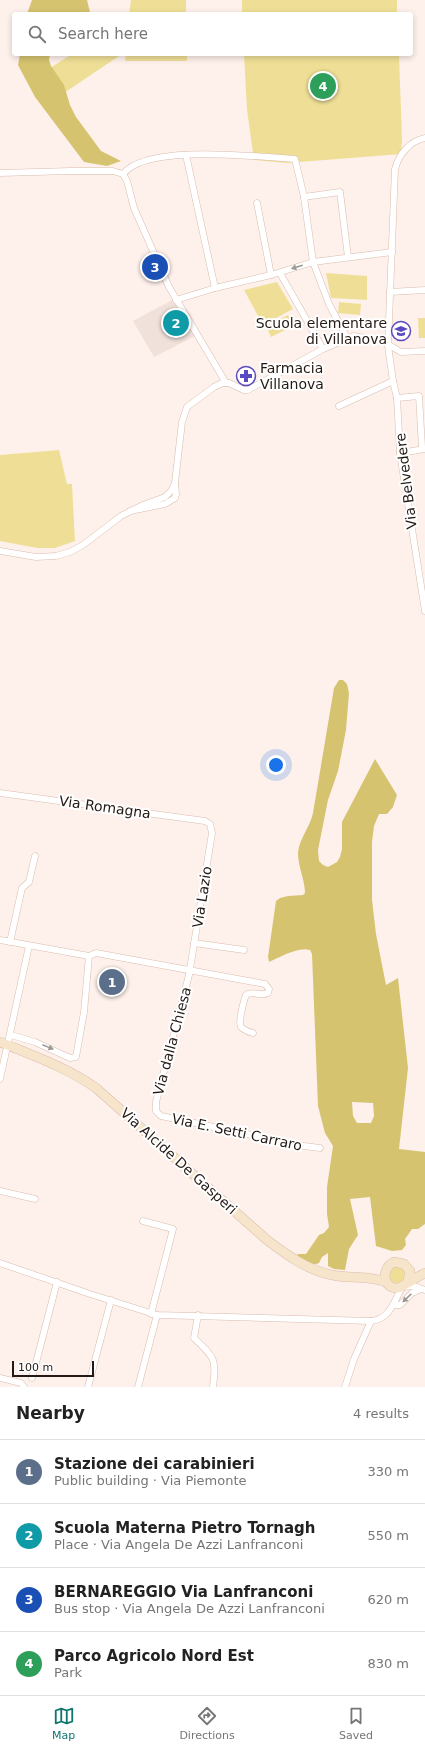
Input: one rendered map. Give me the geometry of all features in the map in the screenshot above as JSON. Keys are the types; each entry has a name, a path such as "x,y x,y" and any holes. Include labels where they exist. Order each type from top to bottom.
{"main road":[{"name":"Via Alcide De Gasperi","path":"4,1044 62,1067 96,1088 267,1240 286,1255 310,1268 332,1276 374,1279 387,1283"},
{"path":"425,1268 414,1268 396,1262 387,1266 384,1273 387,1283 395,1287 405,1284 425,1273"},
{"path":"405,1284 410,1274 406,1265"},
{"name":"Via Alcide De Gasperi","path":"356,1278 375,1272 387,1266"}],"street":[{"name":"Via Belvedere","path":"425,138 410,144 400,156 396,169 388,346 397,398 400,453 425,611"},
{"path":"123,174 132,166 144,161 186,155 218,154 295,159 304,197 313,262 329,304 346,338"},
{"path":"186,155 214,288"},
{"path":"0,173 113,171 123,174 127,181 134,208 150,246 176,300 226,382 244,390 249,389 323,349 346,338 354,336 382,341 388,346 401,352 425,351"},
{"path":"304,197 340,192 348,257"},
{"path":"257,203 271,276"},
{"path":"176,300 214,288 271,276 313,262 392,252"},
{"path":"280,273 323,349"},
{"path":"390,292 425,290"},
{"path":"339,406 393,381"},
{"path":"0,551 36,557 66,554 83,545 130,511 170,502 176,494 175,483 182,422 186,409 192,402 214,387 226,382"},
{"name":"Via Belvedere","path":"397,398 419,396 423,448"},
{"path":"400,453 423,448"},
{"path":"418,572 425,571"},
{"name":"Via Romagna","path":"0,793 205,821 210,824"},
{"name":"Via Lazio","path":"190,970 212,833 210,824"},
{"path":"10,942 22,888 29,882 35,856"},
{"path":"0,940 89,956 96,953 268,985 268,993 265,995 252,992 246,995 240,1023 241,1027 253,1033"},
{"path":"194,943 244,950"},
{"path":"0,1079 4,1044 11,1035 29,946"},
{"path":"11,1035 35,1042 70,1058 76,1057 84,1012 89,956"},
{"name":"Via dalla Chiesa","path":"156,1111 156,1102 190,970"},
{"name":"Via E. Setti Carraro","path":"156,1111 161,1116 320,1148"},
{"path":"0,1191 35,1199"},
{"path":"138,1387 173,1229 142,1221"},
{"path":"0,1263 154,1314 371,1321 384,1317 405,1284 423,1290"},
{"path":"32,1378 57,1282"},
{"path":"387,1283 391,1291 393,1305"},
{"path":"393,1305 400,1305 412,1293 423,1290"},
{"path":"88,1387 111,1300"},
{"path":"198,1316 194,1338 211,1354 215,1367 213,1387"},
{"path":"345,1387 354,1359 371,1321"},
{"path":"0,1378 22,1385"}],"shaded area":[{"path":"32,0 87,0 90,12 28,12"},
{"path":"131,0 186,0 186,12 129,12"},
{"path":"242,0 397,0 397,12 242,12"},
{"path":"20,56 50,56 51,66 64,85 70,105 76,117 101,151 121,161 107,166 84,162 35,97 18,65"},
{"path":"69,56 119,56 64,93 50,68"},
{"path":"126,56 187,56 187,61 125,61"},
{"path":"244,56 399,56 402,140 401,154 287,163 254,160 247,110"},
{"path":"326,273 367,276 367,300 331,298"},
{"path":"277,282 293,309 263,325 244,290"},
{"path":"174,299 195,336 154,357 133,321"},
{"path":"339,302 361,304 360,315 338,313"},
{"path":"288,315 293,326 271,337 266,326"},
{"path":"418,318 425,318 425,338 419,338"},
{"path":"59,450 67,484 72,484 75,541 55,548 37,548 0,541 0,455"},
{"path":"339,680 343,680 347,684 349,693 346,730 338,771 328,800 318,850 319,861 328,867 337,862 340,857 342,849 342,822 375,759 397,795 393,807 387,814 379,814 374,826 372,842 372,900 376,934 386,985 398,978 408,1068 399,1149 425,1152 425,1224 418,1229 412,1229 405,1239 406,1245 402,1250 392,1251 376,1246 370,1197 350,1199 358,1235 349,1249 345,1270 334,1269 328,1266 328,1253 322,1257 319,1263 313,1265 296,1255 306,1254 319,1235 324,1233 329,1227 327,1214 327,1187 333,1146 325,1133 318,1106 312,954 310,950 300,949 269,962 268,957 276,901 280,898 303,895 305,893 298,853 300,843 310,823 313,813 334,688","holes":["352,1102 373,1103 374,1116 371,1123 357,1123 353,1116"]},
{"path":"394,1267 400,1267 405,1272 403,1281 400,1283 394,1283 389,1278 389,1272"}],"place":[{"name":"Parco Agricolo Nord Est","path":"323,86"},
{"name":"BERNAREGGIO Via Lanfranconi","path":"155,267"},
{"name":"Scuola Materna Pietro Tornagh","path":"176,323"},
{"name":"Scuola elementare di Villanova","path":"401,331"},
{"name":"Farmacia Villanova","path":"246,376"},
{"name":"Stazione dei carabinieri","path":"112,982"}]}
